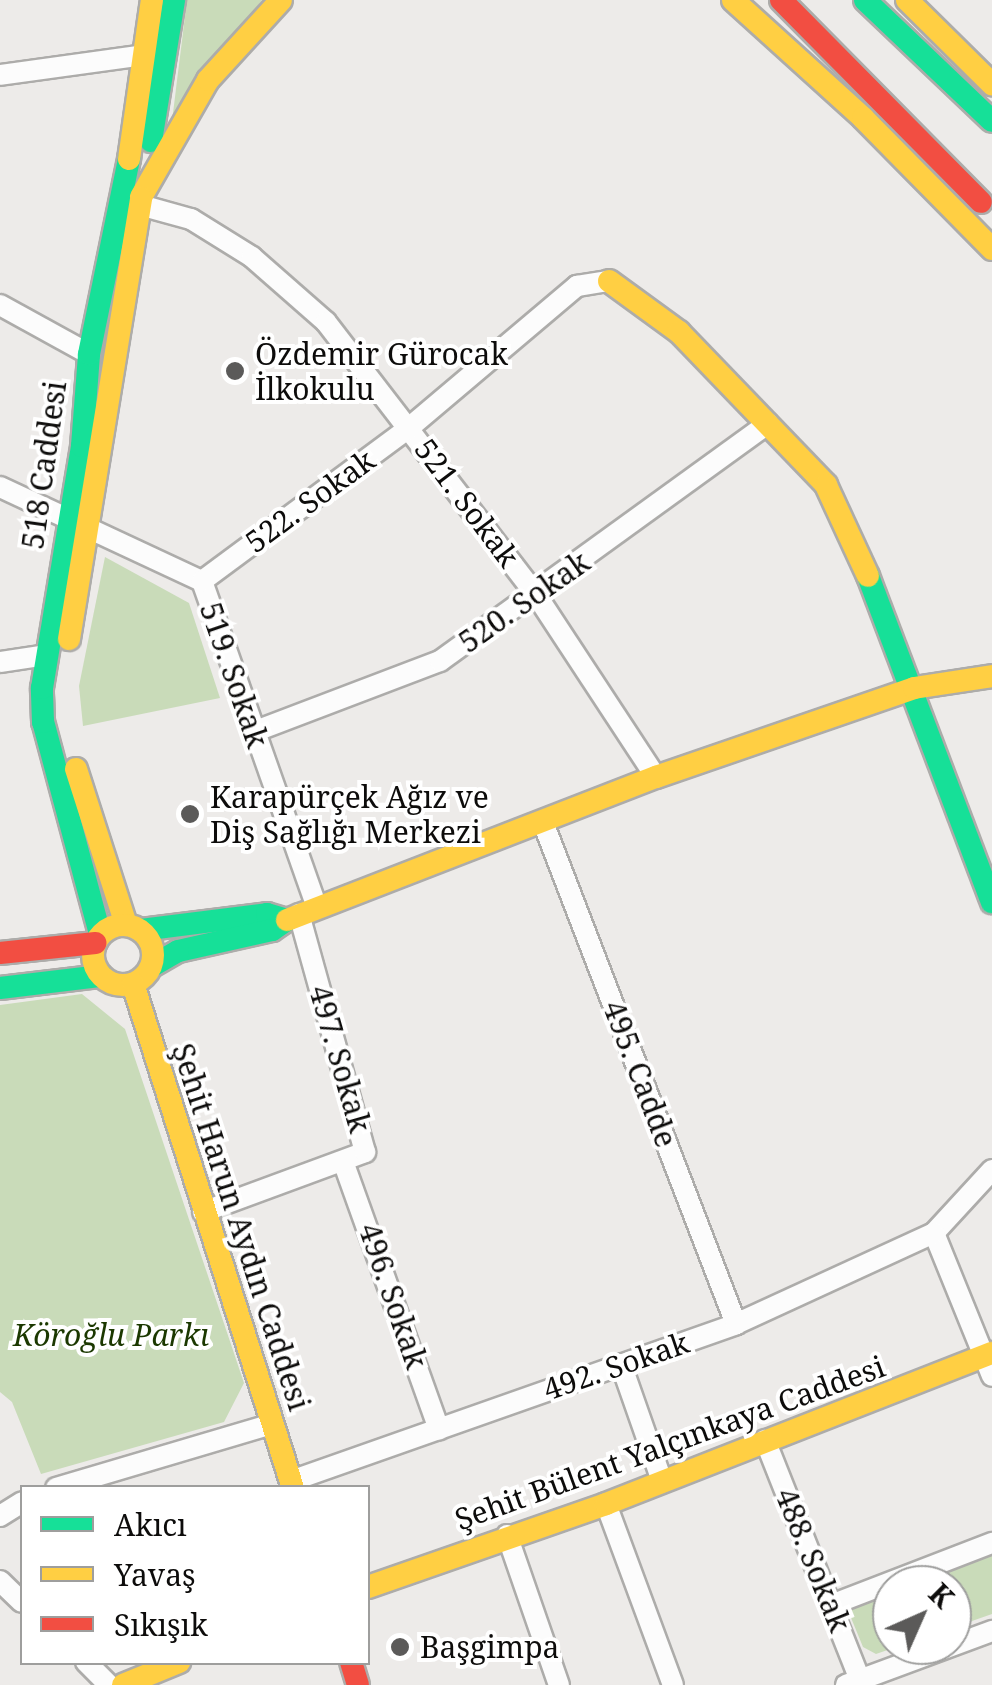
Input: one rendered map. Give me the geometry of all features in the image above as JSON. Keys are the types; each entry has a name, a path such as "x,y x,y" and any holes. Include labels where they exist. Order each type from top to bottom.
{"main road":[{"name":"518 Caddesi","path":"134,928 60,709 89,354 126,189 152,0"},
{"name":"518 Caddesi","path":"98,939 43,722 48,655 141,201 174,0"},
{"path":"141,201 208,80 280,0"},
{"path":"733,0 863,118 992,249"},
{"path":"781,0 992,215"},
{"path":"865,0 992,121"},
{"path":"906,0 992,84"},
{"path":"609,281 680,332 826,485 914,688 992,902"},
{"path":"0,988 101,976 133,984 152,966 178,952 272,930 301,913 544,825 656,777 914,688 992,676"},
{"path":"0,954 98,939 134,928 301,913"},
{"path":"134,928 152,946 152,966"},
{"path":"98,939 93,958 101,976"},
{"name":"Şehit Harun Aydın Caddesi","path":"133,984 292,1484"},
{"name":"Şehit Bülent Yalçınkaya Caddesi","path":"370,1586 606,1504 766,1440 990,1363"},
{"path":"123,1685 171,1665"}],"street":[{"path":"0,75 145,55"},
{"name":"521. Sokak","path":"141,201 190,219 277,274 326,322 537,596 656,777"},
{"name":"522. Sokak","path":"202,581 410,427 577,286 609,281"},
{"path":"0,305 89,354"},
{"name":"520. Sokak","path":"253,732 440,661 537,596 768,424"},
{"name":"519. Sokak","path":"0,487 202,581 253,732 301,913"},
{"path":"0,662 48,655"},
{"name":"495. Cadde","path":"544,825 736,1324"},
{"name":"497. Sokak","path":"203,1212 360,1159 365,1144 301,913"},
{"name":"496. Sokak","path":"344,1164 439,1428"},
{"path":"990,1363 934,1233 992,1170"},
{"name":"492. Sokak","path":"292,1484 736,1324 934,1233"},
{"path":"621,1364 662,1481"},
{"path":"66,1485 272,1424"},
{"name":"488. Sokak","path":"766,1440 831,1605 853,1682"},
{"path":"606,1504 673,1685"},
{"path":"506,1536 559,1685"},
{"path":"831,1605 992,1544"},
{"path":"0,1581 20,1600"},
{"path":"853,1682 992,1631"},
{"path":"89,1665 110,1685"}],"green space":[{"path":"187,0 262,0 172,121"},
{"path":"105,557 189,603 220,698 83,726 79,686"},
{"name":"Köroğlu Parkı","path":"82,994 125,1029 244,1383 224,1422 41,1474 12,1402 0,1392 0,1005"},
{"path":"992,1553 992,1614 972,1621 972,1565 960,1565"},
{"path":"872,1599 872,1652 863,1647 847,1608"}],"traffic: fast":[{"path":"151,141 174,0"},
{"path":"865,0 992,121"},
{"path":"100,934 43,722 42,688 82,446 89,354 129,159"},
{"path":"868,576 992,902"},
{"path":"141,930 267,914 287,920 272,930 178,951 152,966"},
{"path":"0,988 101,976"}],"traffic: slow":[{"path":"129,159 152,0"},
{"path":"141,197 208,80 281,0"},
{"path":"733,0 863,118 992,249"},
{"path":"907,0 992,84"},
{"path":"69,639 141,198"},
{"path":"609,281 679,332 826,485 868,576"},
{"path":"287,920 656,777 914,688 992,676"},
{"path":"76,769 126,925"},
{"path":"123,925 144,934 153,955 144,976 123,985 102,976 93,955 102,934 123,925"},
{"path":"133,984 292,1485"},
{"path":"370,1586 606,1504 992,1353"},
{"path":"123,1685 172,1665"}],"traffic: jam":[{"path":"781,0 981,202"},
{"path":"0,953 95,943"},
{"path":"352,1665 358,1685"}],"place":[{"name":"Özdemir Gürocak İlkokulu","path":"235,371"},
{"name":"Karapürçek Ağız ve Diş Sağlığı Merkezi","path":"190,814"},
{"name":"Başgimpa","path":"400,1647"}]}
